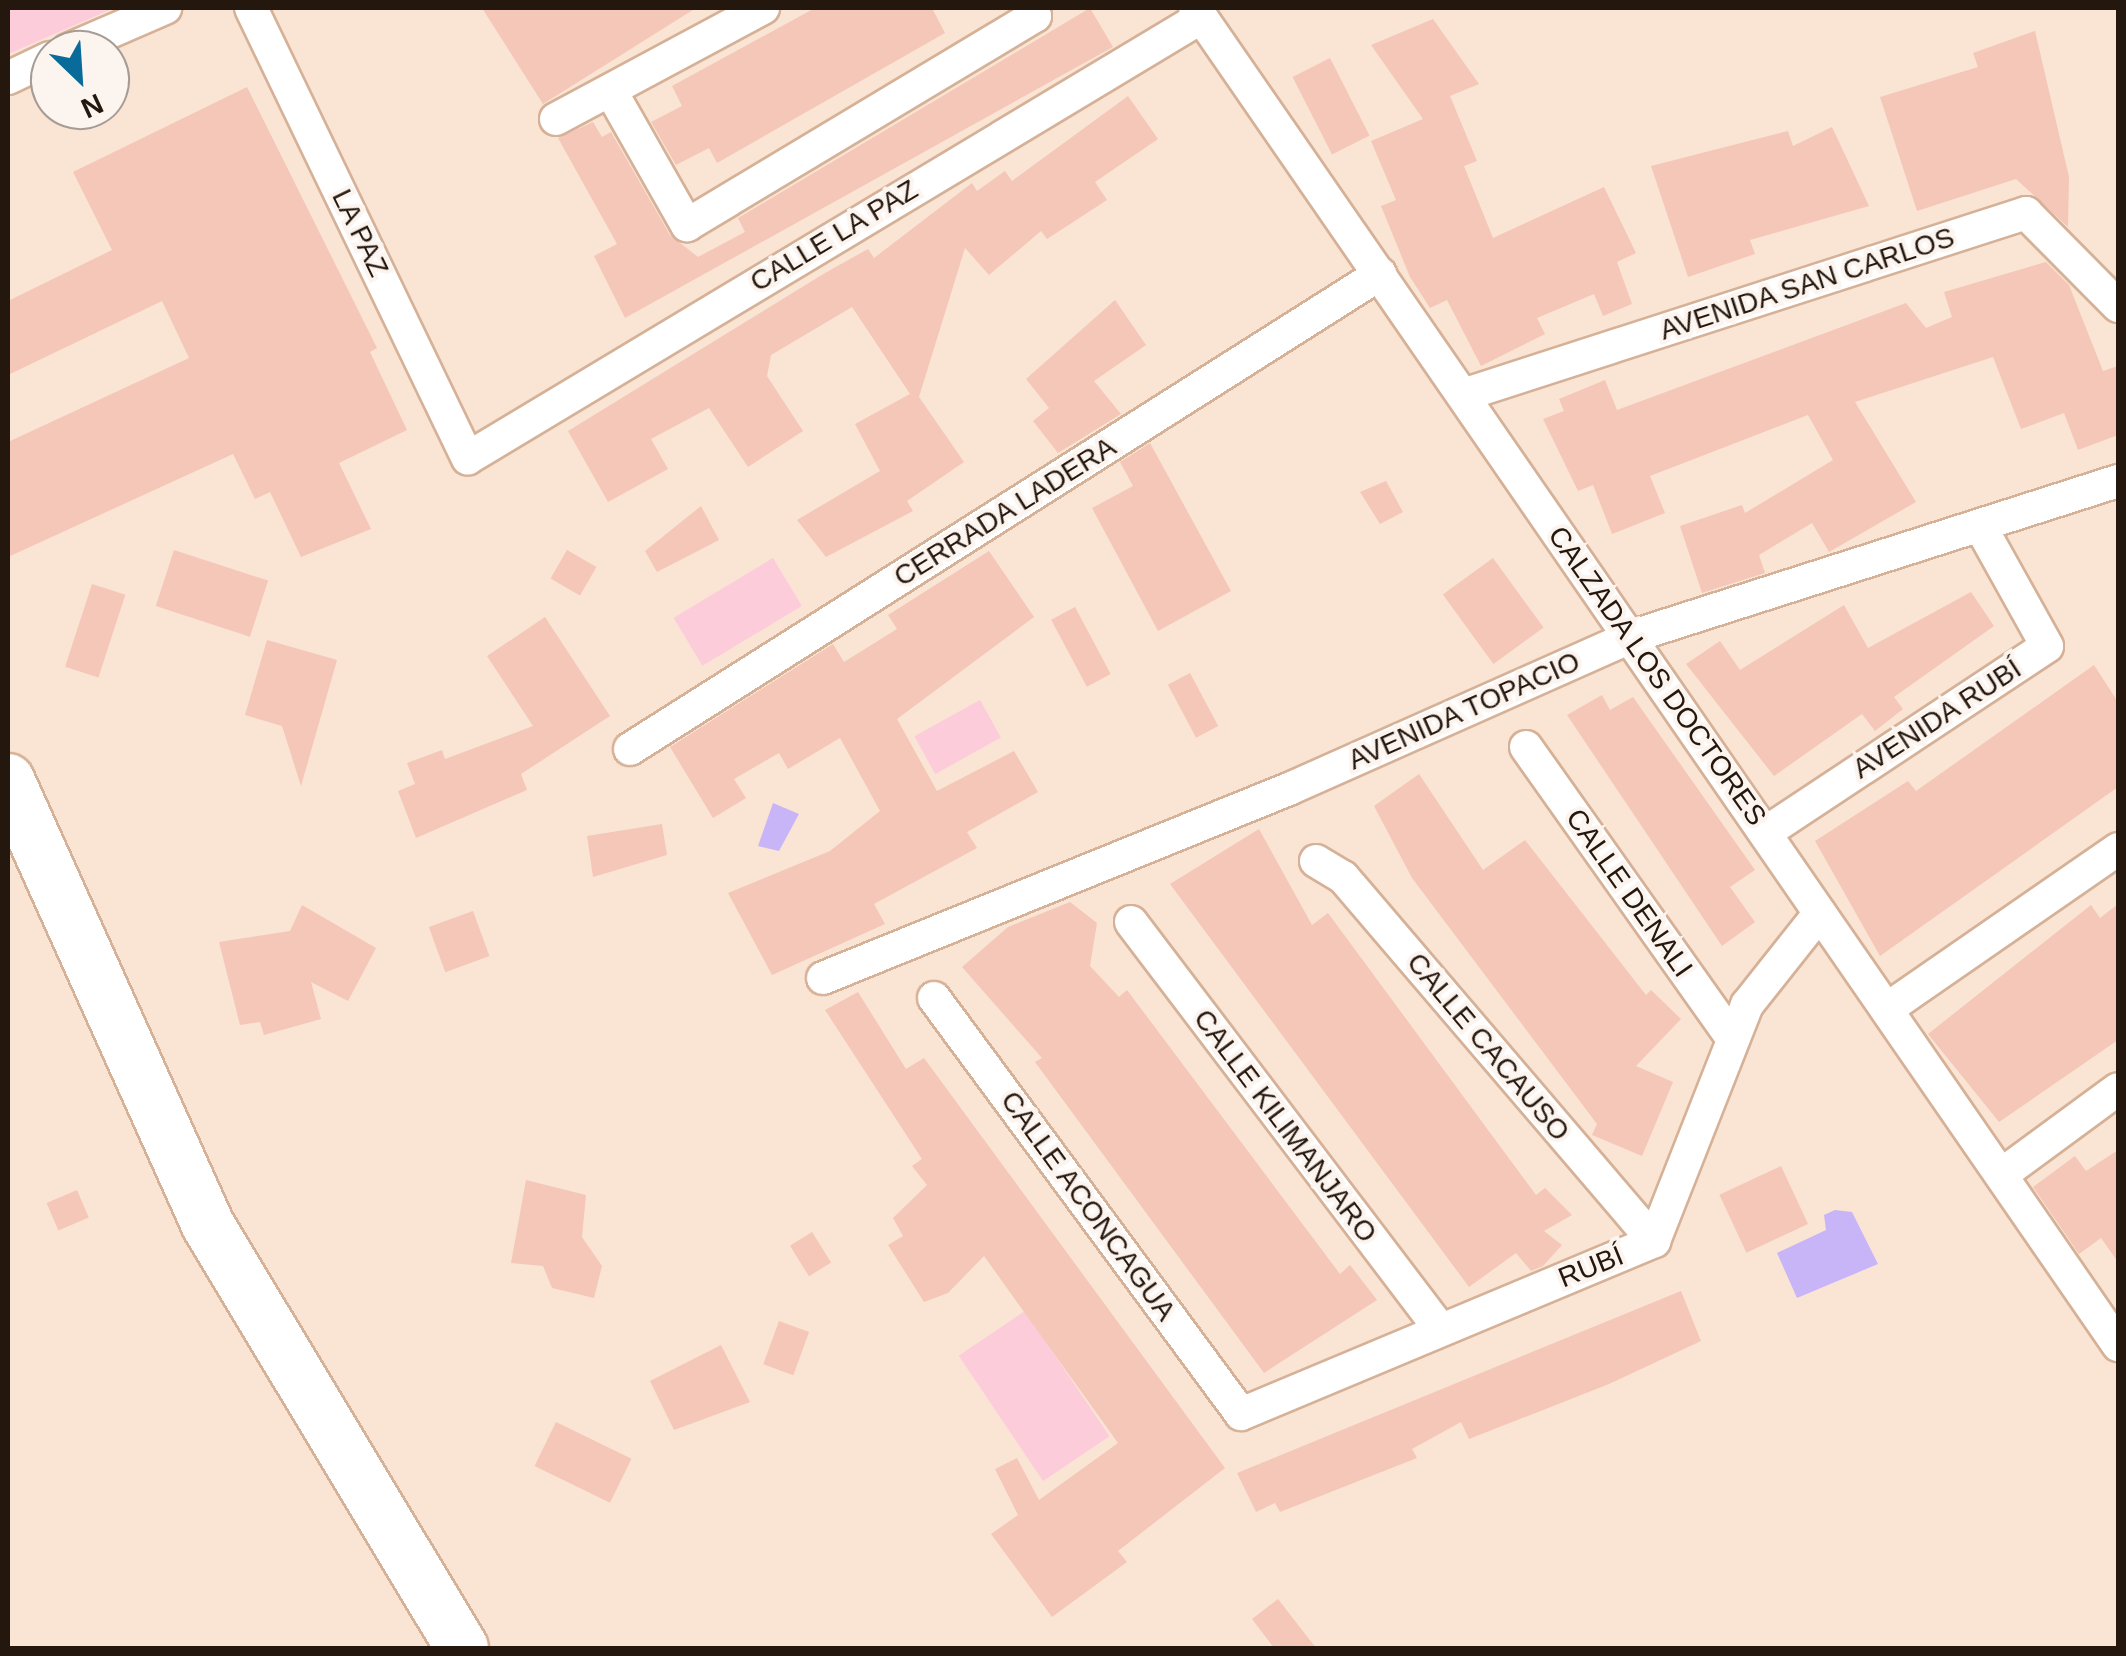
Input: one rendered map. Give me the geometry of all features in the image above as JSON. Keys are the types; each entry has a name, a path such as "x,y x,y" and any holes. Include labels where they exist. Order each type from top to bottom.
{"main road":[{"path":"8,780 208,1225 462,1648"}],"street":[{"path":"114,30 165,8"},
{"name":"LA PAZ","path":"251,8 468,458"},
{"path":"556,118 612,95 763,8"},
{"path":"612,95 687,225 1035,16 1030,8"},
{"name":"CALLE LA PAZ","path":"468,458 1198,12"},
{"name":"CALZADA LOS DOCTORES","path":"1198,12 2118,1345"},
{"name":"AVENIDA SAN CARLOS","path":"1463,395 2026,213 2118,306"},
{"name":"CERRADA LADERA","path":"630,749 1380,274"},
{"name":"AVENIDA TOPACIO","path":"823,978 1289,789 1630,637 1982,529 2118,481"},
{"name":"AVENIDA RUBÍ","path":"1765,832 2048,646 1982,529"},
{"name":"CALLE DENALI","path":"1526,747 1732,1038"},
{"path":"1887,1010 2118,849"},
{"name":"CALLE CACAUSO","path":"1316,861 1344,877 1654,1241"},
{"name":"RUBÍ","path":"1241,1414 1654,1241 1732,1038 1760,981 1820,913"},
{"name":"CALLE KILIMANJARO","path":"1131,922 1440,1329"},
{"name":"CALLE ACONCAGUA","path":"934,998 1241,1414"},
{"path":"2001,1175 2118,1089"}],"shaded area":[{"path":"8,8 114,8 63,30 30,30 30,44 8,54"},
{"path":"773,558 802,606 702,666 674,618"},
{"path":"980,700 1001,738 935,774 914,736"},
{"path":"773,803 799,814 779,851 758,846"},
{"path":"1835,1210 1852,1212 1878,1264 1797,1298 1777,1253 1826,1230 1824,1215"},
{"path":"1025,1311 1109,1436 1043,1481 959,1356"}],"building":[{"path":"482,8 696,8 543,104"},
{"path":"815,8 932,8 945,33 717,163 709,148 676,165 651,122 682,106 672,86"},
{"path":"1090,8 1113,47 625,318 594,256 617,244 558,138 593,122 602,137 611,132 670,235 698,257 745,232 738,218"},
{"path":"1433,19 1479,84 1450,96 1477,161 1464,166 1493,238 1604,187 1636,253 1617,262 1632,304 1603,316 1594,294 1537,318 1545,334 1481,366 1447,300 1430,308 1410,277 1381,206 1396,200 1371,141 1423,119 1371,45"},
{"path":"2035,31 2069,177 2068,227 2016,179 1917,211 1880,97 1978,67 1973,53"},
{"path":"1330,58 1369,136 1332,155 1293,77"},
{"path":"247,87 377,348 370,352 407,430 339,463 371,529 301,557 270,492 255,499 233,454 8,557 8,442 189,358 162,301 8,375 8,301 112,250 73,172"},
{"path":"1128,96 1158,139 1095,182 1107,200 1047,239 1041,231 989,275 965,248 919,397 964,462 907,501 913,511 826,557 797,520 880,471 855,424 910,394 852,307 771,355 767,376 803,431 748,467 709,408 651,439 668,469 608,502 568,431 825,273 868,249 874,258 972,183 977,191 1005,171 1012,181"},
{"path":"1832,127 1869,206 1750,240 1755,254 1688,277 1651,166 1788,131 1793,146"},
{"path":"2046,262 2069,285 2103,371 2118,366 2118,435 2078,450 2064,413 2021,429 1993,357 1855,402 1916,502 1829,552 1812,523 1759,555 1765,573 1702,593 1680,526 1742,505 1745,513 1833,460 1808,415 1650,476 1665,513 1612,534 1593,485 1578,491 1543,419 1564,411 1559,399 1605,380 1617,410 1906,303 1926,328 1952,317 1944,292"},
{"path":"1115,300 1146,345 1094,381 1121,414 1058,453 1033,421 1049,408 1026,379"},
{"path":"1150,443 1231,591 1158,631 1092,508 1133,486 1120,462"},
{"path":"1386,481 1403,512 1380,524 1360,492"},
{"path":"701,506 719,540 657,572 645,551"},
{"path":"174,550 268,581 250,637 156,606"},
{"path":"567,550 596,567 580,596 550,579"},
{"path":"989,551 1034,617 897,719 937,791 1014,751 1038,792 967,832 977,848 874,904 885,924 772,975 728,893 830,851 880,811 840,738 788,769 779,753 734,779 746,798 713,818 670,747 833,644 844,662 897,629 888,615"},
{"path":"1493,558 1544,628 1493,664 1443,594"},
{"path":"92,584 125,595 98,678 65,667"},
{"path":"1971,592 1994,626 1894,697 1903,709 1875,731 1862,714 1774,776 1686,664 1720,641 1740,670 1844,605 1868,648"},
{"path":"1075,607 1111,674 1087,687 1051,620"},
{"path":"545,617 610,716 521,774 527,790 416,838 398,791 415,784 407,763 442,750 445,759 533,726 487,656"},
{"path":"267,640 337,660 301,786 282,726 245,715"},
{"path":"2094,665 2118,702 2118,787 1880,956 1815,841 1908,781 1916,791"},
{"path":"1190,673 1218,726 1196,738 1168,685"},
{"path":"1602,695 1610,710 1633,697 1755,870 1730,887 1755,922 1722,946 1567,715"},
{"path":"1419,774 1483,870 1525,840 1646,995 1651,990 1681,1019 1636,1066 1673,1082 1642,1156 1592,1135 1597,1124 1412,878 1374,806"},
{"path":"662,824 667,855 593,877 587,836"},
{"path":"1259,829 1312,925 1328,913 1536,1195 1545,1188 1572,1215 1544,1231 1562,1245 1543,1266 1531,1271 1516,1253 1469,1287 1170,884"},
{"path":"1070,902 1097,923 1090,966 1119,997 1127,990 1340,1274 1350,1265 1377,1300 1264,1373 1035,1062 1042,1058 962,967 1008,927"},
{"path":"2118,904 2118,1040 1999,1122 1928,1034 2091,905 2100,918"},
{"path":"302,905 376,948 348,1001 311,982 321,1019 264,1035 260,1022 240,1025 219,942 290,931"},
{"path":"473,911 489,956 445,972 429,927"},
{"path":"858,992 906,1069 924,1058 1225,1468 1118,1551 1127,1562 1052,1617 991,1534 1018,1515 995,1469 1017,1458 1039,1500 1118,1443 984,1256 948,1293 924,1302 888,1245 903,1236 893,1218 927,1185 912,1166 922,1159 825,1010"},
{"path":"2118,1150 2118,1262 2101,1238 2079,1254 2033,1187 2075,1156 2086,1171"},
{"path":"1781,1166 1808,1224 1746,1253 1719,1195"},
{"path":"526,1180 586,1195 582,1237 602,1266 594,1298 552,1288 543,1266 511,1263"},
{"path":"77,1190 89,1218 58,1231 47,1203"},
{"path":"812,1232 831,1263 809,1276 790,1246"},
{"path":"1681,1291 1701,1341 1609,1384 1469,1439 1461,1422 1412,1449 1417,1458 1280,1512 1275,1503 1256,1512 1237,1473"},
{"path":"779,1321 809,1332 793,1375 763,1364"},
{"path":"721,1345 750,1402 674,1430 650,1381"},
{"path":"556,1422 631,1459 610,1503 535,1466"},
{"path":"1278,1599 1316,1648 1274,1648 1252,1619"}]}
